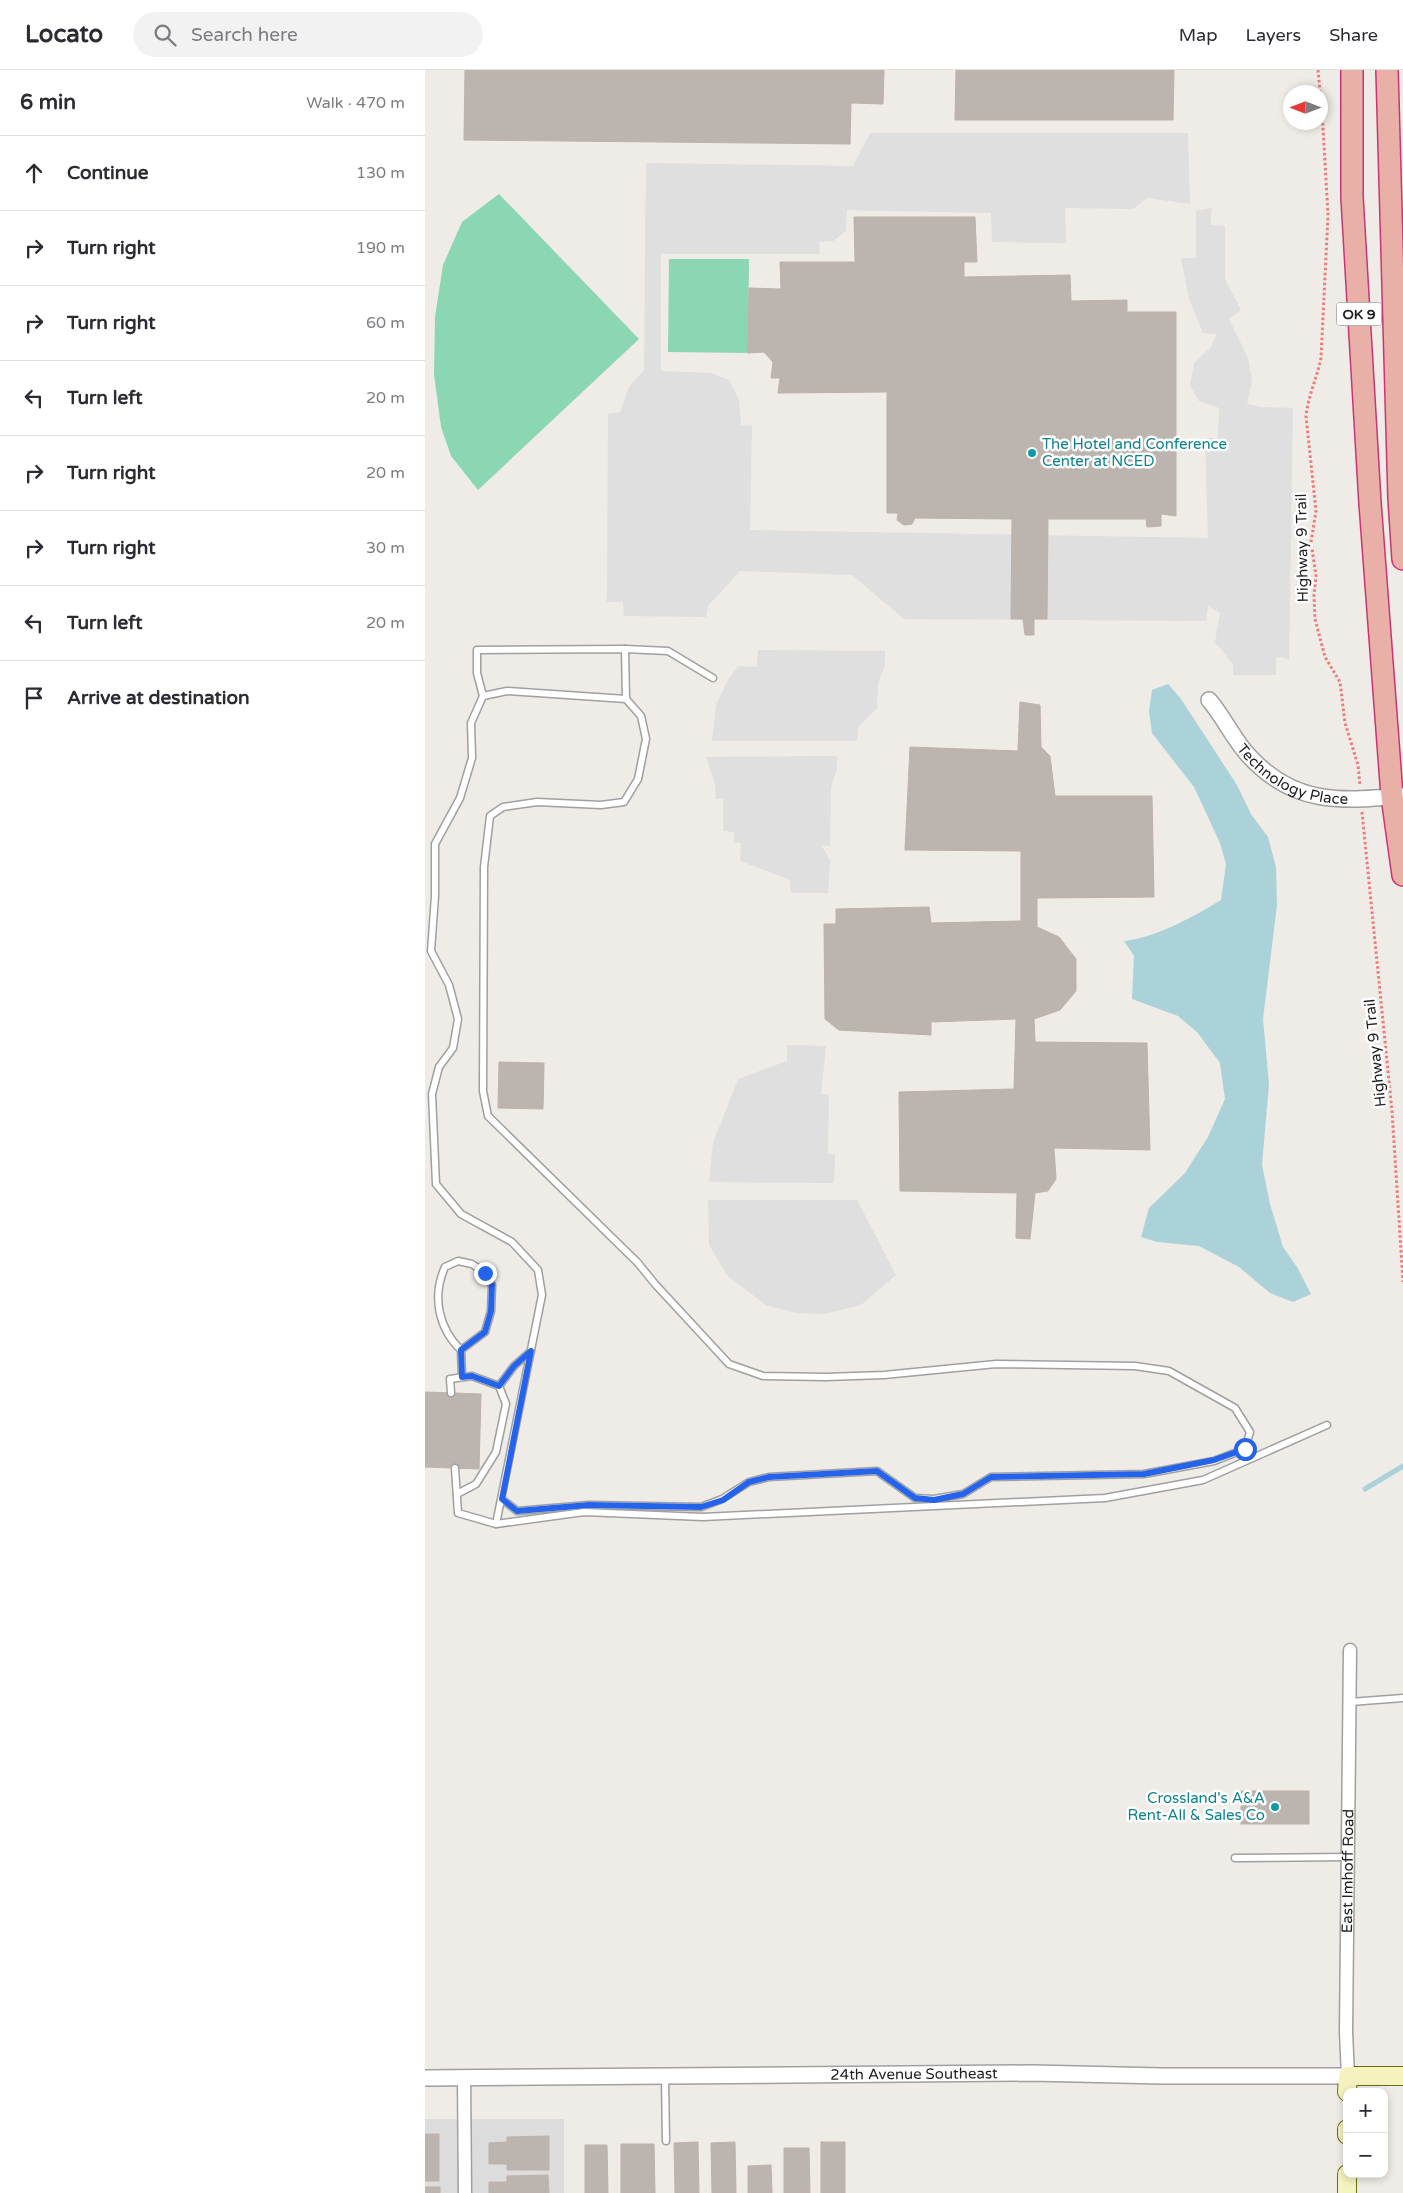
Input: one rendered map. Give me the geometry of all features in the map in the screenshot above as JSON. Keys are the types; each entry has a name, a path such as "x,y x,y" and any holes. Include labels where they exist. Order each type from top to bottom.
{"highway":[{"name":"OK 9","path":"1352,70 1352,197 1370,503 1398,796 1403,875"},
{"name":"OK 9","path":"1387,70 1399,498 1403,559"}],"main road":[{"name":"24th Avenue Southeast","path":"1347,2084 1403,2076"},
{"path":"1347,2178 1347,2193"}],"street":[{"name":"Technology Place","path":"1209,700 1218,710 1249,756 1266,772 1286,785 1312,796 1344,800 1398,796"},
{"name":"East Imhoff Road","path":"1347,2084 1350,1650"},
{"name":"24th Avenue Southeast","path":"425,2078 1023,2073 1162,2076 1347,2084"},
{"path":"464,2078 465,2193"}],"lane":[{"path":"502,1499 517,1511 589,1505 701,1507 723,1500 749,1482 769,1477 877,1471 915,1498 934,1500 963,1494 991,1477 1144,1474 1214,1460 1245,1449 1250,1432 1235,1408 1169,1371 1135,1366 996,1364 884,1375 827,1377 763,1376 729,1364 638,1263 488,1116 483,1091 483,867 490,816 503,807 537,802 601,805 623,802 638,779 646,739 641,716 626,698 625,649"},
{"path":"496,1524 542,1295 538,1270 512,1242 461,1214 436,1184 432,1094 439,1067 453,1048 458,1018 449,985 431,951 435,896 435,844 460,798 472,758 471,723 483,696 477,673 477,650 625,649 668,651 713,678"},
{"path":"483,696 507,691 626,698"},
{"path":"461,1350 485,1332 491,1311 492,1285 485,1273 472,1264 458,1261 445,1267 439,1280 437,1301 447,1333 461,1350 462,1377"},
{"path":"499,1386 514,1366 531,1351"},
{"path":"451,1393 451,1379 472,1376 499,1386 506,1404 496,1452 476,1484 457,1494"},
{"path":"455,1468 458,1513 496,1524 584,1512 703,1517 1105,1498 1203,1480 1327,1424"},
{"path":"1350,1702 1403,1698"},
{"path":"1235,1858 1349,1857"},
{"path":"665,2076 666,2141"}],"path":[{"name":"Highway 9 Trail","path":"1318,70 1319,85"},
{"name":"Highway 9 Trail","path":"1322,130 1328,216 1321,358 1317,378 1307,405 1306,416 1316,512 1311,542 1316,576 1315,611 1319,640 1325,657 1340,682 1345,723 1358,765 1360,787"},
{"name":"Highway 9 Trail","path":"1363,823 1392,1111 1403,1282"}],"shaded area":[{"path":"870,133 1188,133 1190,204 1147,198 1133,209 1065,208 1066,243 992,242 991,213 847,210 846,231 833,241 819,242 820,254 661,254 661,371 711,373 729,380 739,400 741,425 752,426 750,530 1208,538 1205,438 1218,438 1219,408 1199,401 1190,386 1194,363 1211,347 1217,334 1203,333 1189,299 1181,258 1196,258 1196,211 1212,208 1210,225 1225,226 1225,279 1241,310 1229,319 1248,358 1252,381 1247,404 1262,407 1293,408 1289,659 1276,657 1276,675 1233,675 1233,664 1215,642 1220,613 1208,606 1206,621 904,619 852,575 740,571 708,606 706,617 624,616 623,602 607,602 608,414 620,412 629,387 644,370 646,163 853,166"},
{"path":"758,650 885,651 885,666 878,683 877,708 858,727 857,741 712,741 716,705 728,680 738,666 757,667"},
{"path":"837,756 837,769 831,787 830,846 822,846 830,860 828,893 791,893 790,880 740,861 741,843 734,843 734,832 723,831 723,799 716,799 715,784 706,757"},
{"path":"787,1045 826,1046 821,1094 829,1095 828,1154 835,1154 834,1183 709,1182 713,1143 738,1079 787,1061"},
{"path":"708,1200 857,1200 896,1275 861,1305 824,1314 796,1313 766,1305 728,1276 709,1245"},
{"path":"425,2119 564,2119 564,2193 425,2193"}],"green space":[{"path":"499,194 639,339 478,490 451,456 441,427 434,374 435,317 443,265 462,222"},
{"path":"669,259 749,259 748,353 668,352"}],"water":[{"path":"1168,684 1181,699 1237,785 1251,814 1268,837 1276,867 1277,905 1263,1019 1269,1084 1262,1165 1270,1204 1283,1247 1297,1267 1311,1294 1293,1302 1270,1293 1239,1267 1199,1246 1157,1242 1141,1237 1149,1208 1185,1173 1208,1137 1225,1099 1220,1063 1197,1032 1178,1016 1132,999 1134,956 1124,941 1149,936 1161,931 1221,900 1226,864 1220,843 1194,787 1152,733 1149,711 1152,690"}],"building":[{"path":"465,70 884,70 883,104 851,103 850,144 464,140"},
{"path":"956,70 1174,70 1173,120 955,120"},
{"name":"The Hotel and Conference Center at NCED","path":"854,217 975,217 977,262 964,262 964,277 1070,275 1071,301 1127,300 1127,312 1176,312 1176,516 1161,514 1161,526 1147,527 1146,519 1048,519 1047,619 1034,619 1034,635 1025,635 1023,619 1011,619 1012,519 915,518 912,524 904,525 897,520 898,513 887,513 887,392 778,393 780,378 771,378 773,362 764,352 748,353 749,288 781,289 780,262 855,262"},
{"path":"1020,702 1040,705 1041,747 1050,756 1055,796 1152,796 1154,897 1037,898 1037,927 1059,937 1076,959 1076,991 1060,1010 1034,1019 1035,1042 1147,1043 1150,1150 1054,1148 1056,1179 1048,1191 1035,1193 1030,1239 1016,1238 1017,1193 900,1191 899,1092 1014,1089 1016,1019 931,1022 931,1035 839,1030 825,1019 824,924 836,924 836,909 929,907 931,923 1021,921 1021,851 905,850 910,747 1018,751"},
{"path":"499,1062 544,1063 543,1109 498,1108"},
{"path":"425,1392 481,1394 479,1469 425,1467"},
{"name":"Crossland's A&A Rent-All & Sales Co","path":"1241,1791 1309,1791 1309,1824 1241,1824"},
{"path":"425,2134 439,2134 439,2181 425,2181"},
{"path":"549,2136 549,2170 507,2170 507,2164 489,2164 489,2143 507,2142 507,2137"},
{"path":"698,2142 699,2193 675,2193 674,2143"},
{"path":"735,2142 736,2193 712,2193 711,2143"},
{"path":"821,2142 845,2142 845,2193 821,2193"},
{"path":"621,2144 654,2144 655,2193 621,2193"},
{"path":"585,2145 607,2145 608,2193 585,2193"},
{"path":"784,2148 809,2148 810,2193 784,2193"},
{"path":"771,2165 772,2193 748,2193 748,2166"},
{"path":"548,2175 549,2193 489,2193 489,2182 507,2182 507,2176"},
{"path":"425,2187 440,2187 440,2193 425,2193"}],"waterway":[{"path":"1365,1489 1403,1466"}],"place":[{"name":"The Hotel and Conference Center at NCED","path":"1032,453"},
{"name":"Crossland's A&A Rent-All & Sales Co","path":"1275,1807"}],"route":[{"path":"485,1273 492,1285 491,1311 485,1332 461,1350 462,1377 472,1376 499,1386 514,1366 531,1351 502,1499 517,1511 589,1505 701,1507 723,1500 749,1482 769,1477 816,1476 877,1471 915,1498 934,1500 963,1494 991,1477 1144,1474 1214,1460 1245,1449"}]}
